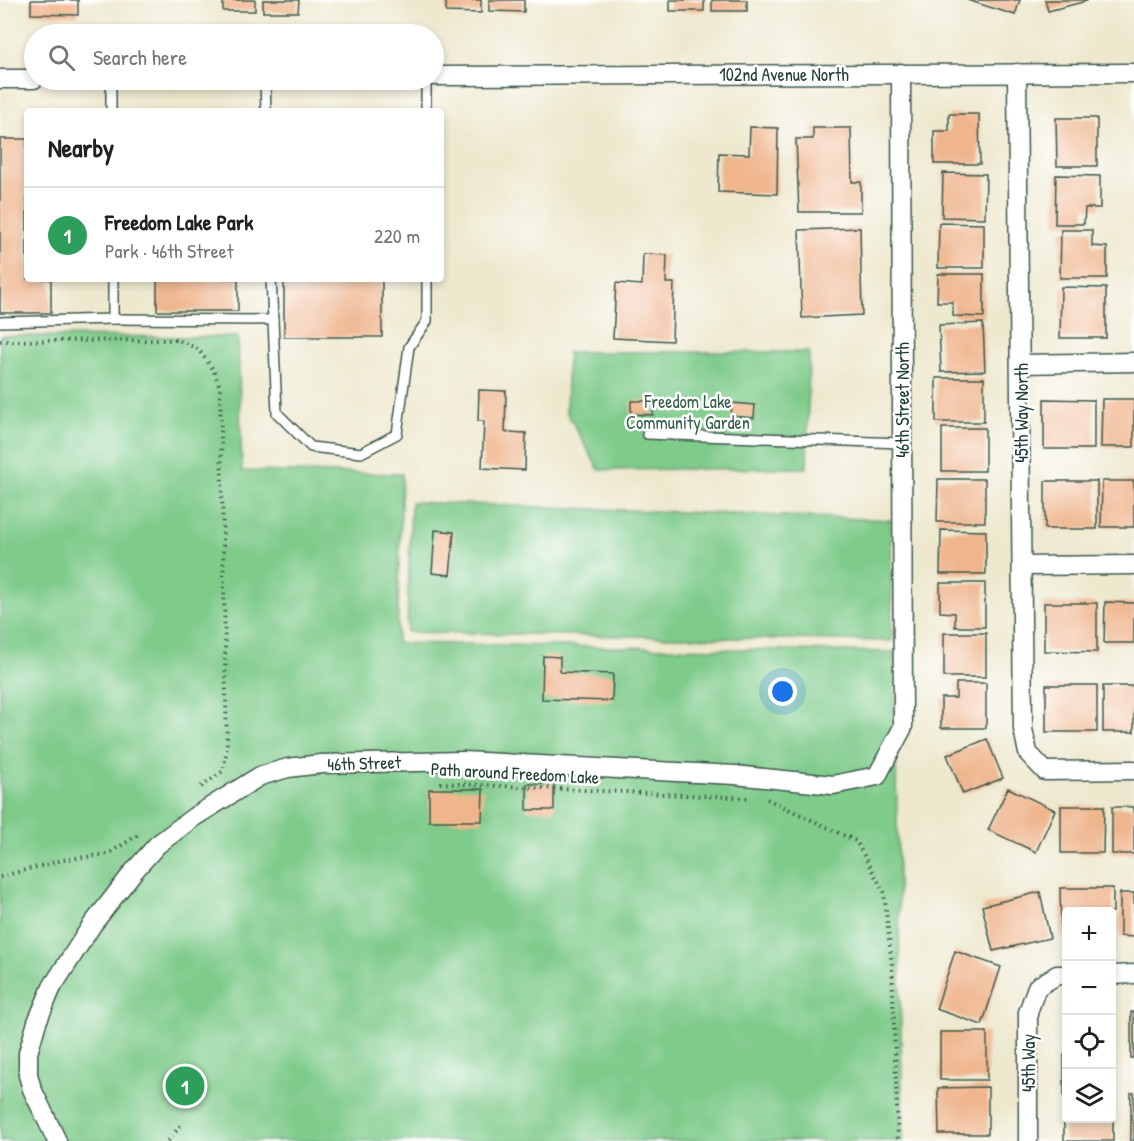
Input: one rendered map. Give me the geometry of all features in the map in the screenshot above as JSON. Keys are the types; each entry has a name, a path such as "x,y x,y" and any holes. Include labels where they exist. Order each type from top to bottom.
{"street":[{"name":"45th Way North","path":"1017,73 1023,729 1028,753 1045,771 1134,770"},
{"name":"102nd Avenue North","path":"444,76 1134,73"},
{"name":"46th Street North","path":"901,74 903,727"},
{"path":"0,79 24,79"},
{"path":"1021,364 1134,362"},
{"path":"1022,566 1134,565"},
{"name":"46th Street","path":"57,1141 32,1089 28,1075 28,1053 37,1022 52,987 92,925 134,871 158,845 194,817 260,776 288,768 321,764 463,761 735,775 832,785 877,776 903,727"},
{"path":"1116,975 1134,974"},
{"name":"45th Way","path":"1028,1141 1028,1012 1037,987 1057,975 1062,975"}],"lane":[{"path":"111,90 111,108"},
{"path":"265,90 266,108"},
{"path":"426,90 426,108"},
{"path":"113,282 113,319"},
{"path":"271,282 277,413 311,447 362,453 397,434 409,347 427,321 427,282"},
{"path":"0,322 113,319 273,320"},
{"path":"647,434 902,443"}],"path":[{"path":"0,341 178,340 198,349 213,369 220,387 227,749 223,771 195,792"},
{"name":"Path around Freedom Lake","path":"432,783 755,799"},
{"path":"767,799 856,841 884,892 892,965 898,1141"},
{"path":"0,877 62,860 108,854 139,833"},
{"path":"168,1141 181,1125"}],"green space":[{"path":"0,336 238,337 242,471 402,474 397,643 894,652 903,1141 0,1141"},
{"name":"Freedom Lake Community Garden","path":"568,352 809,352 807,468 599,470 566,411"},
{"path":"411,502 891,520 892,641 407,632"}],"building":[{"path":"31,0 78,0 78,15 31,14"},
{"path":"223,0 255,0 255,11 223,11"},
{"path":"263,0 299,0 298,12 263,12"},
{"path":"446,0 481,0 481,13 446,12"},
{"path":"489,0 524,0 524,12 489,11"},
{"path":"670,0 704,0 704,11 670,11"},
{"path":"712,0 747,0 747,11 712,11"},
{"path":"967,0 1020,0 1015,15"},
{"path":"1045,0 1087,0 1087,1 1048,11"},
{"path":"949,114 979,114 980,164 934,164 934,131 949,131"},
{"path":"1056,118 1097,118 1097,166 1057,166"},
{"path":"750,127 778,128 777,194 718,192 719,153 749,154"},
{"path":"813,128 851,128 852,182 861,182 861,212 799,212 796,139 813,139"},
{"path":"0,139 24,139 24,282 51,282 51,313 0,313"},
{"path":"943,173 986,174 985,218 942,217"},
{"path":"1056,175 1100,176 1100,208 1085,208 1084,224 1055,224"},
{"path":"939,223 984,224 984,268 938,268"},
{"path":"860,228 862,315 802,318 799,230"},
{"path":"1061,230 1092,230 1092,246 1107,247 1107,278 1060,278"},
{"path":"643,254 667,255 666,283 674,283 672,341 613,338 616,283 642,285"},
{"path":"938,274 984,274 984,317 953,316 953,302 937,302"},
{"path":"157,282 238,282 238,311 157,311"},
{"path":"284,282 382,282 382,337 284,337"},
{"path":"1061,287 1106,288 1106,338 1060,338"},
{"path":"983,323 985,371 941,372 939,325"},
{"path":"936,378 984,378 984,422 936,422"},
{"path":"479,390 506,391 505,432 526,433 525,470 482,468 484,421 478,421"},
{"path":"1044,399 1094,400 1094,449 1044,449"},
{"path":"1102,399 1134,399 1134,447 1101,447"},
{"path":"631,401 654,401 653,415 631,414"},
{"path":"732,403 755,405 754,418 731,416"},
{"path":"942,428 985,428 985,471 942,471"},
{"path":"938,479 985,479 985,522 937,522"},
{"path":"1045,481 1097,481 1097,529 1045,529"},
{"path":"1102,481 1134,481 1134,527 1101,527"},
{"path":"435,530 454,532 450,575 432,573"},
{"path":"941,530 986,531 986,574 940,574"},
{"path":"940,583 985,583 985,627 955,627 955,613 940,612"},
{"path":"1105,602 1134,603 1134,643 1104,643"},
{"path":"1044,603 1097,603 1097,652 1044,651"},
{"path":"944,633 986,633 986,677 944,677"},
{"path":"543,656 560,657 560,672 613,674 612,701 542,699"},
{"path":"956,683 986,683 986,728 941,728 941,698 956,698"},
{"path":"1046,685 1097,685 1097,732 1046,732"},
{"path":"1103,686 1134,686 1134,732 1103,732"},
{"path":"987,739 1003,778 963,794 947,755"},
{"path":"527,784 554,784 554,810 527,810"},
{"path":"1008,788 1055,810 1036,852 988,830"},
{"path":"429,789 483,789 482,821 429,821"},
{"path":"1061,806 1104,806 1103,853 1061,853"},
{"path":"1112,807 1134,807 1134,854 1112,854"},
{"path":"1060,888 1113,888 1113,907 1062,907 1061,936"},
{"path":"1040,892 1050,938 993,951 982,906"},
{"path":"1120,893 1134,893 1134,937 1120,936"},
{"path":"955,951 1001,967 982,1025 936,1009"},
{"path":"1131,1012 1134,1012 1134,1058 1131,1058"},
{"path":"940,1032 987,1032 987,1080 940,1080"},
{"path":"988,1087 988,1134 939,1134 938,1088"},
{"path":"1131,1093 1134,1093 1134,1141 1131,1141"},
{"path":"1064,1123 1113,1123 1113,1141 1064,1141"}],"place":[{"name":"Freedom Lake Park","path":"185,1086"}]}
